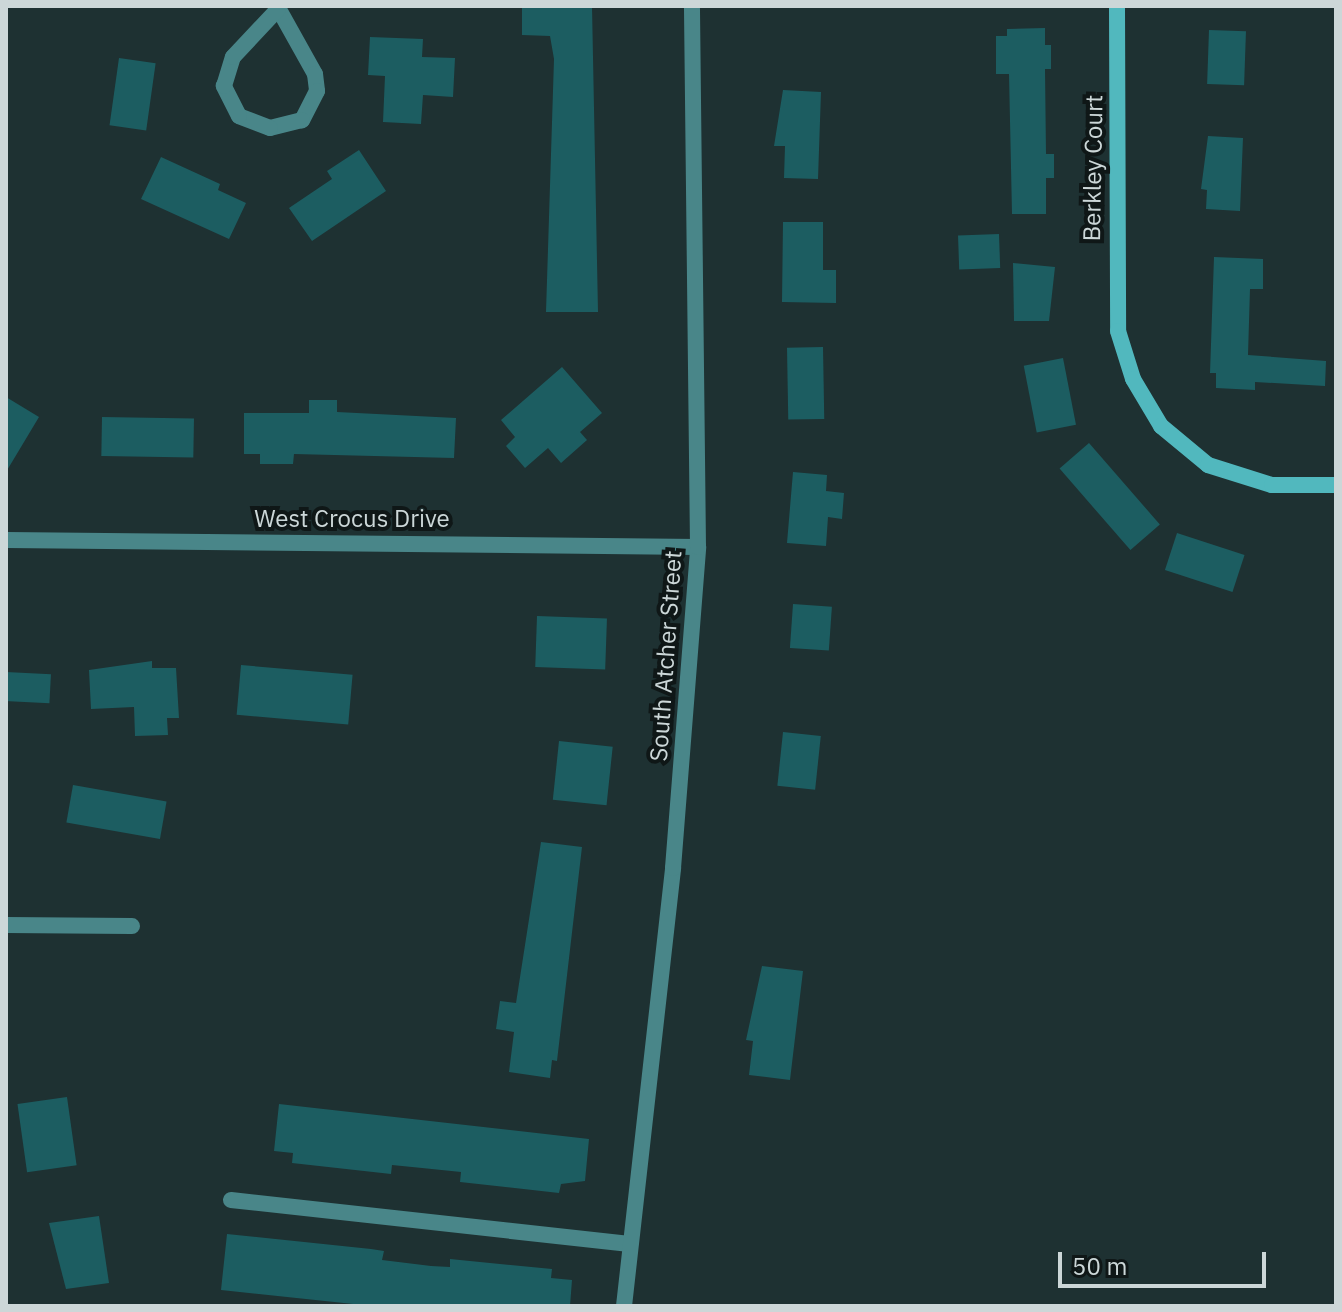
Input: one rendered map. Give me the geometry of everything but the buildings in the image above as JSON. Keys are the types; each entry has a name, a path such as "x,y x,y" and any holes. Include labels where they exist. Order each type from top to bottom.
{"street":[{"name":"South Atcher Street","path":"624,1306 673,868 698,547 692,6"},
{"name":"Berkley Court","path":"1117,6 1118,331 1145,404 1182,447 1238,478 1272,485 1336,485"},
{"path":"278,7 315,74 317,91 302,120 270,128 239,116 224,86 233,57 278,7"},
{"name":"West Crocus Drive","path":"6,540 698,547"},
{"path":"6,925 132,926"},
{"path":"231,1200 630,1244"}]}
